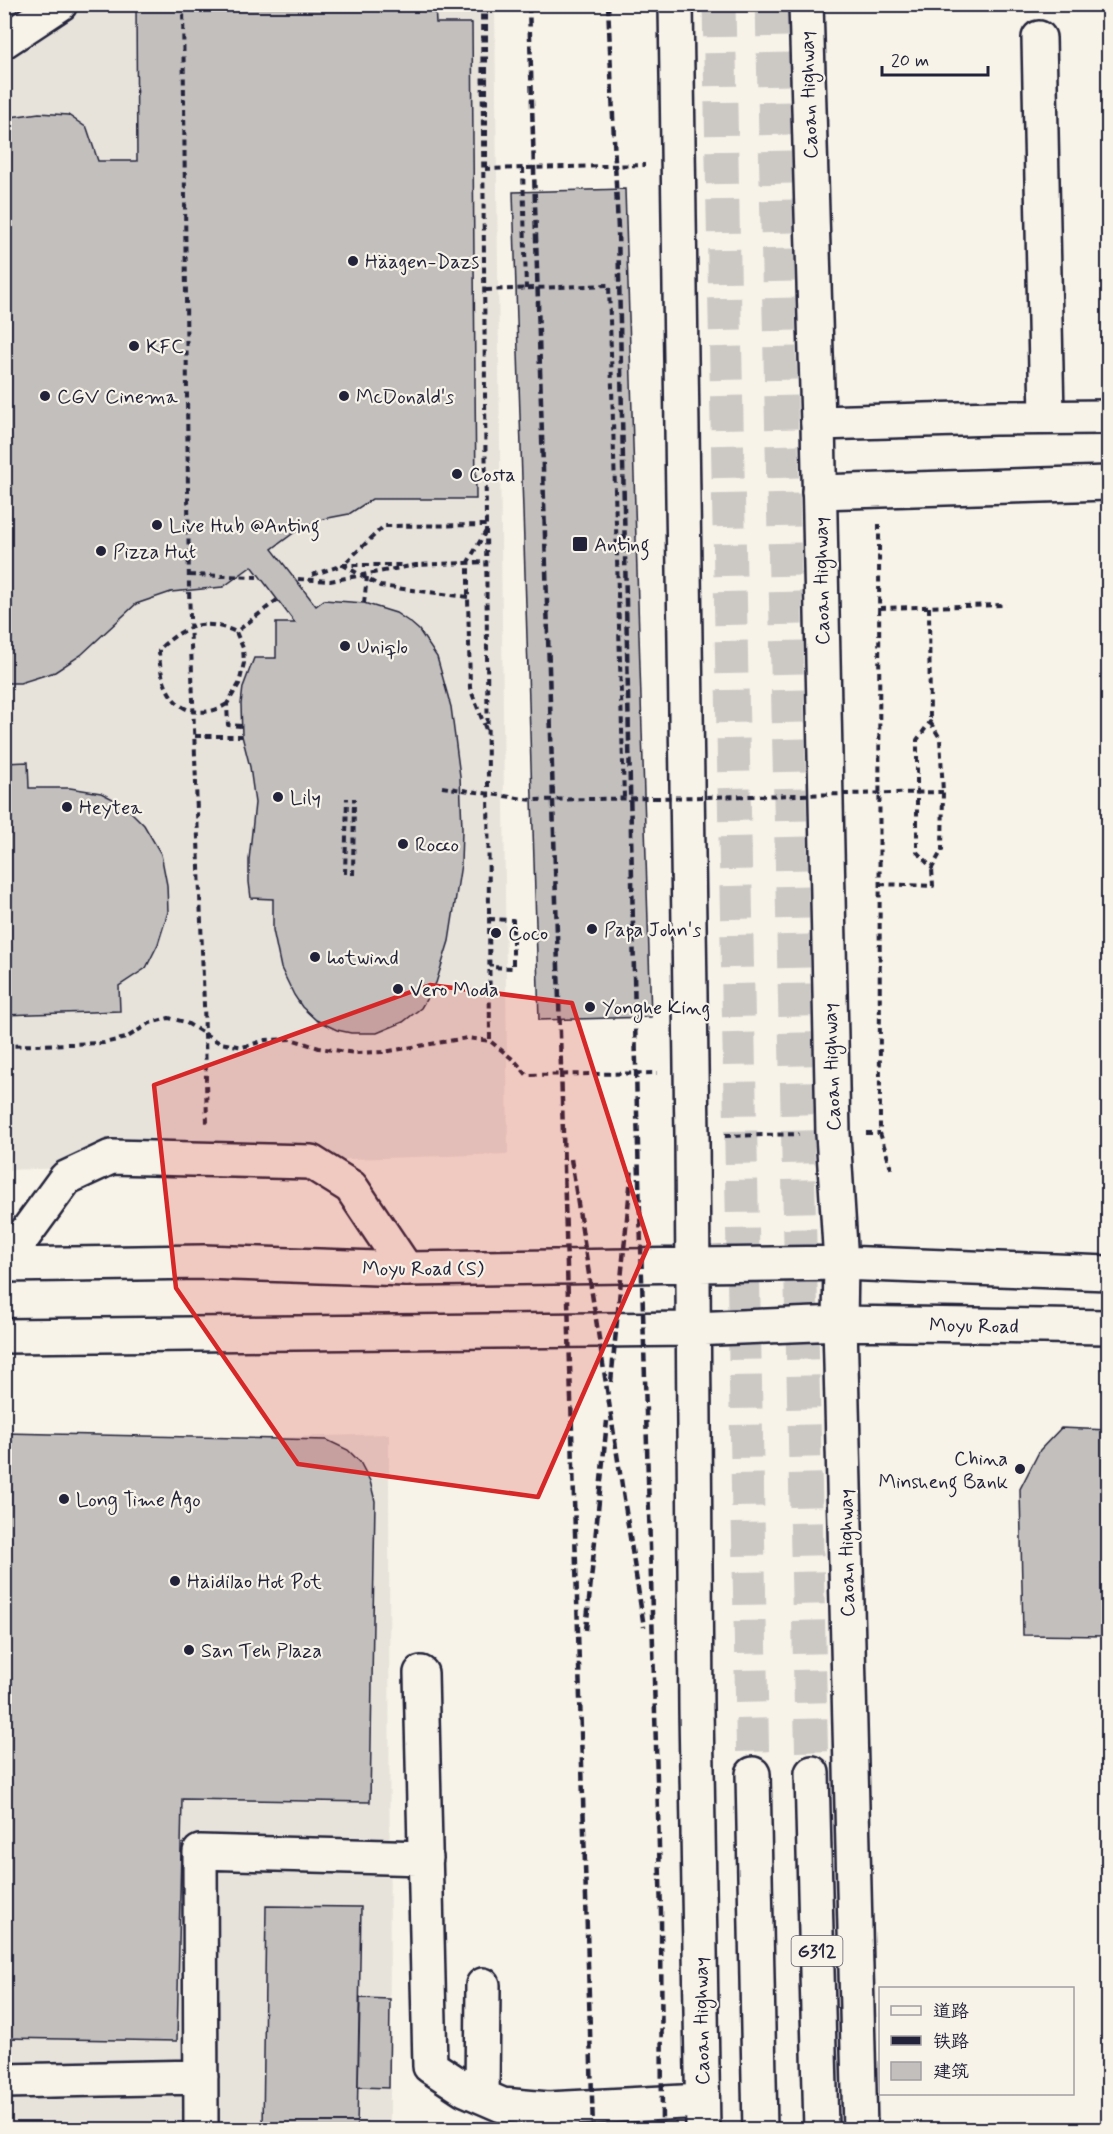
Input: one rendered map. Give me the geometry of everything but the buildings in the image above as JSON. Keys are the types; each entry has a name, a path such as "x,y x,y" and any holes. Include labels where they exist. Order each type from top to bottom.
{"main road":[{"path":"4,41 60,4"},
{"name":"Caoan Highway","path":"676,4 703,2115"},
{"name":"Caoan Highway","path":"806,4 818,423 833,1134 841,1263 840,1323 860,2130"},
{"path":"1040,38 1047,417"},
{"path":"818,423 1108,417"},
{"path":"819,492 1108,483"},
{"path":"4,1264 66,1178 111,1156 311,1162 351,1187 406,1269"},
{"name":"Moyu Road (S)","path":"4,1264 203,1262 406,1269 841,1263"},
{"path":"841,1263 1108,1273"},
{"path":"4,1336 692,1329 840,1323"},
{"name":"Moyu Road","path":"840,1323 1108,1327"},
{"path":"421,1673 430,2066 465,2089 502,2105 703,2115"},
{"name":"G312","path":"812,1773 821,2130"},
{"path":"753,1774 760,2130"},
{"path":"201,2130 200,1852 426,1858"},
{"path":"482,2096 483,1985"},
{"path":"4,2081 201,2076"}],"path":[{"path":"183,4 189,574 205,1033 207,1159"},
{"path":"484,4 483,169 490,1041"},
{"path":"484,4 489,525 468,562 470,688 489,738 488,795 491,908 492,919 491,967 513,968 513,920 501,919 489,919"},
{"path":"483,169 646,165"},
{"path":"523,168 526,289"},
{"path":"486,290 609,285 624,798"},
{"path":"879,490 880,1133 892,1171"},
{"path":"343,566 384,526 489,525"},
{"path":"312,575 343,566 487,562"},
{"path":"298,579 330,580 416,565"},
{"path":"343,566 380,586 468,597"},
{"path":"189,574 257,577"},
{"path":"364,603 368,574"},
{"path":"236,632 277,600"},
{"path":"880,608 1006,604"},
{"path":"880,884 933,886 932,868 942,850 943,792 940,738 930,722 929,607"},
{"path":"228,705 209,711 188,709 170,697 159,670 159,649 179,631 208,624 236,632"},
{"path":"236,632 243,648 244,663 238,684 228,705 228,725 241,726"},
{"path":"930,722 917,740 917,852 932,868"},
{"path":"195,736 242,736"},
{"path":"442,787 532,800 943,792"},
{"path":"345,874 347,798"},
{"path":"353,874 354,798"},
{"path":"4,1046 104,1043 126,1038 150,1023 169,1018 185,1022 220,1043 243,1047 266,1040 291,1039 319,1048 355,1053 383,1052 467,1038 490,1041 515,1061 527,1075 657,1072 658,1083"},
{"path":"692,1137 880,1133"}],"highlighted area":[{"path":"430,985 572,1003 649,1244 538,1497 298,1464 176,1288 154,1085"}],"shaded area":[{"path":"4,5 495,5 508,1154 5,1170"},
{"name":"San Teh Plaza","path":"389,1434 390,2129 5,2129 4,1446"}],"tunnel":[{"path":"719,4 753,1774"},
{"path":"772,4 812,1773"}],"railway":[{"path":"529,4 593,2130"},
{"path":"608,4 618,229 637,1112 661,1913 662,2130"},
{"path":"571,1159 644,1627"},
{"path":"611,1382 632,1167"},
{"path":"586,1630 607,1421"}],"place":[{"name":"Häagen-Dazs","path":"353,261"},
{"name":"KFC","path":"134,346"},
{"name":"CGV Cinema","path":"45,396"},
{"name":"McDonald's","path":"344,396"},
{"name":"Costa","path":"457,474"},
{"name":"Live Hub @Anting","path":"157,525"},
{"name":"Anting","path":"580,544"},
{"name":"Pizza Hut","path":"101,551"},
{"name":"Uniqlo","path":"345,646"},
{"name":"Lily","path":"278,797"},
{"name":"Heytea","path":"67,807"},
{"name":"Rocco","path":"403,844"},
{"name":"Papa John's","path":"592,929"},
{"name":"Coco","path":"496,933"},
{"name":"hotwind","path":"315,957"},
{"name":"Vero Moda","path":"398,989"},
{"name":"Yonghe King","path":"590,1007"},
{"name":"China Minsheng Bank","path":"1020,1469"},
{"name":"Long Time Ago","path":"64,1499"},
{"name":"Haidilao Hot Pot","path":"175,1581"},
{"name":"San Teh Plaza","path":"189,1650"}]}
